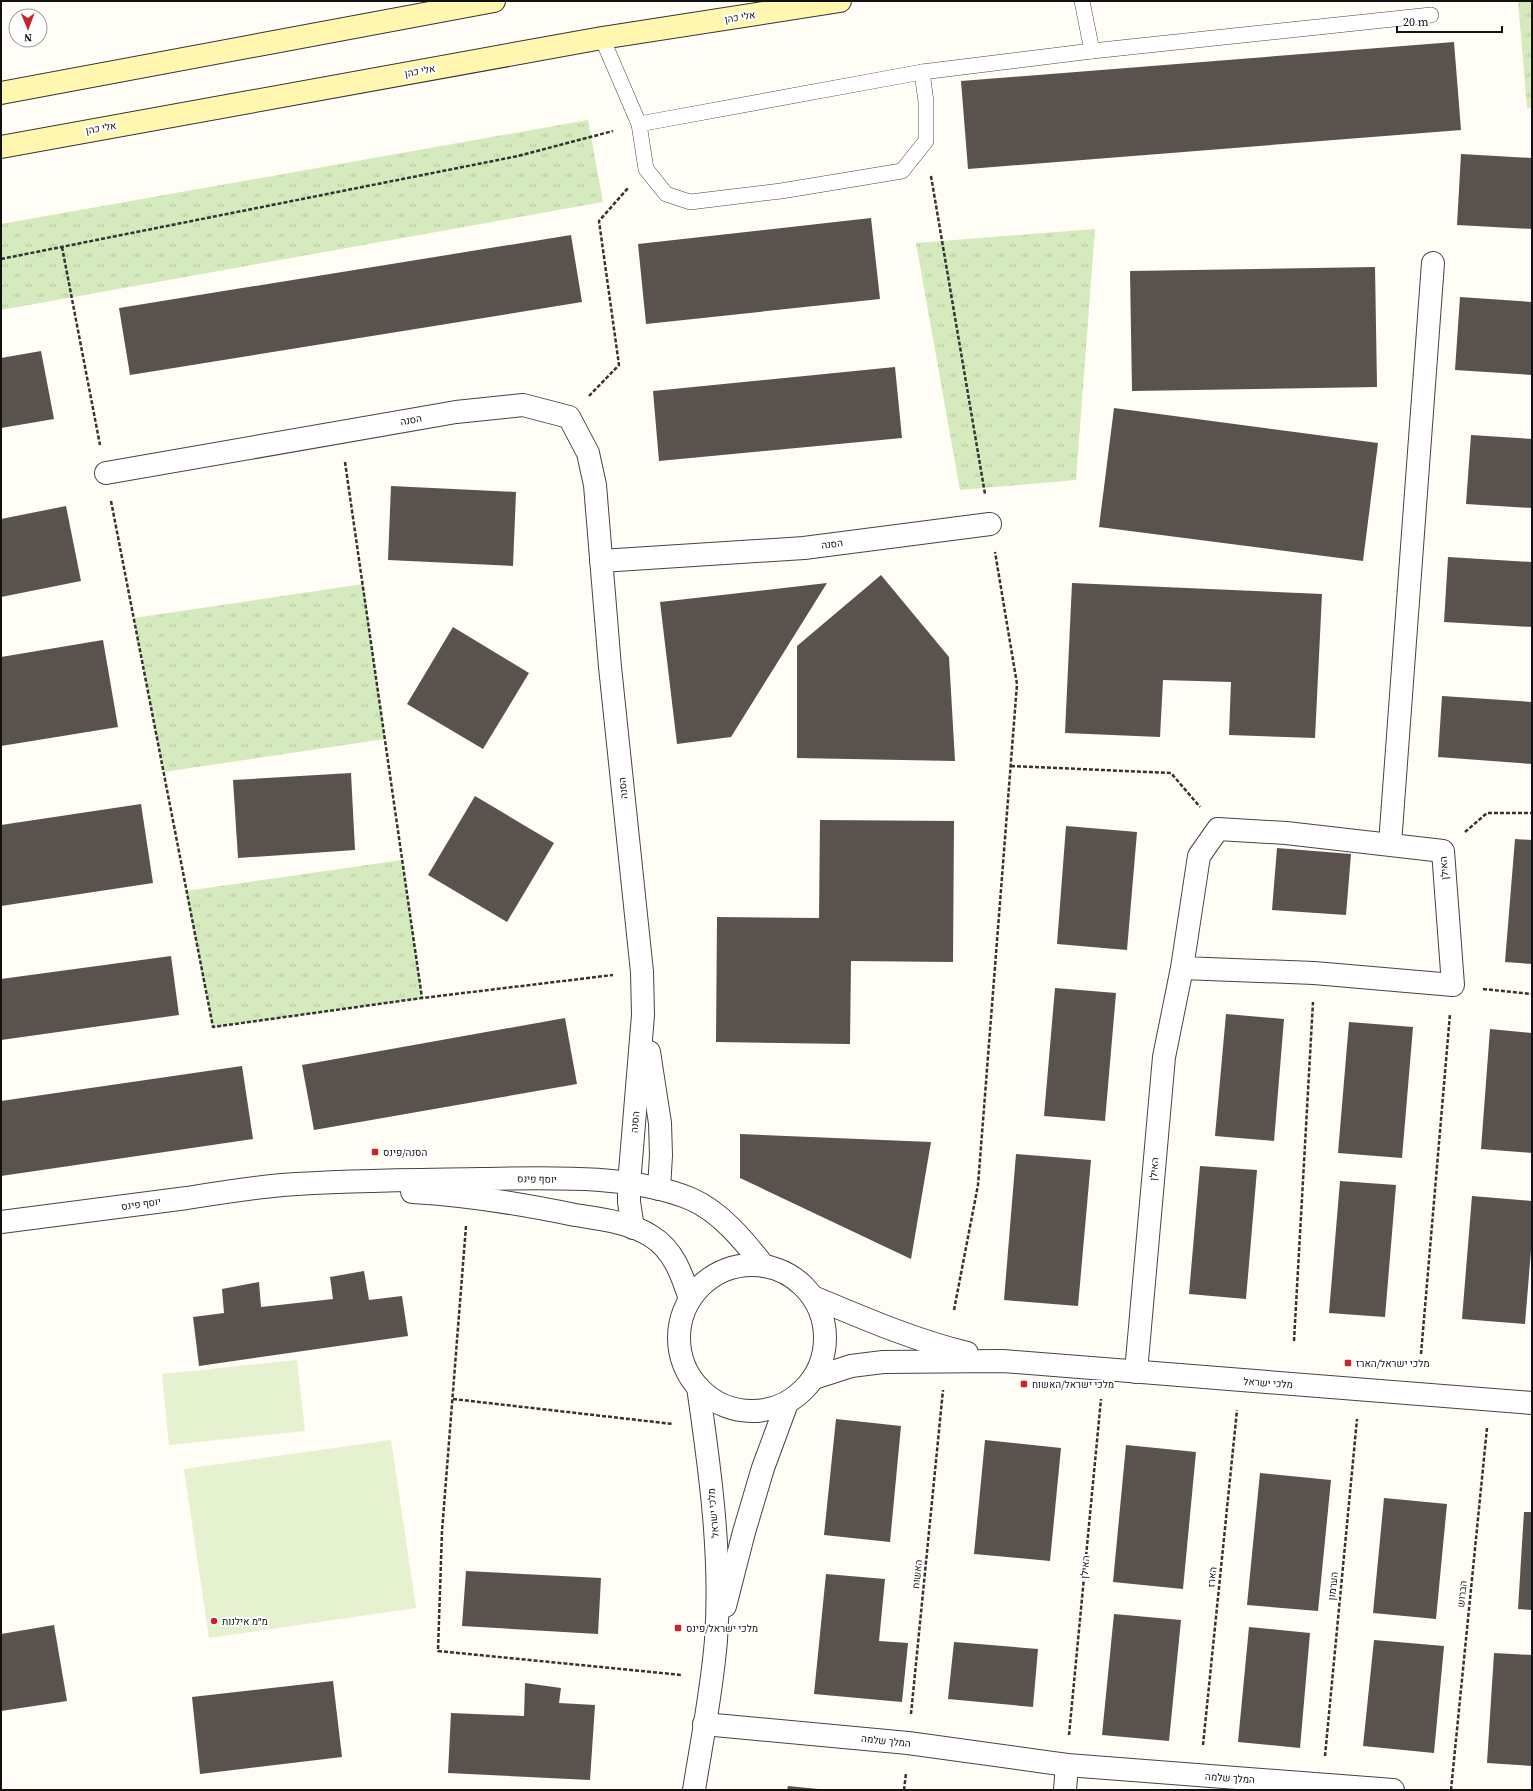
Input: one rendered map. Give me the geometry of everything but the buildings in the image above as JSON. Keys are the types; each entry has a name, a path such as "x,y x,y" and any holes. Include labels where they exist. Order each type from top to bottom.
{"street":[{"path":"1,93 494,1"},
{"name":"אלי כהן","path":"1,146 602,38 840,1"},
{"path":"1390,844 1433,263"},
{"name":"הסנה","path":"106,473 456,412 523,405 569,417 588,453 595,485 610,666 642,972 643,1015 629,1184 629,1202 633,1228"},
{"name":"הסנה","path":"602,561 804,548 990,524"},
{"name":"האילן","path":"1136,1372 1164,1057 1182,968 1199,856 1218,829 1286,833 1443,851 1453,985"},
{"path":"1182,968 1314,973 1453,985"},
{"name":"הסנה","path":"643,1015 660,1123 662,1155 659,1189"},
{"name":"יוסף פינס","path":"1,1222 281,1185 523,1178 593,1180 659,1189 680,1195 704,1207 735,1233 764,1266"},
{"name":"יוסף פינס","path":"281,1185 426,1193 529,1206 610,1221 652,1236 670,1252 681,1272 690,1299"},
{"path":"742,1266 764,1266 783,1272 799,1282 813,1297 822,1316 826,1337 823,1358 814,1378 802,1392 787,1403 764,1410 740,1410 717,1403 698,1387 685,1368 679,1345 681,1321 690,1299 704,1283 722,1272 742,1266"},
{"name":"מלכי ישראל","path":"813,1297 875,1323 927,1342 1004,1361"},
{"name":"מלכי ישראל","path":"814,1378 851,1366 883,1362 946,1360 1004,1361 1240,1381 1532,1403"},
{"name":"מלכי ישראל","path":"694,1790 716,1640 717,1574 714,1525 698,1387"},
{"name":"מלכי ישראל","path":"716,1640 744,1532 759,1482 787,1403"},
{"name":"המלך שלמה","path":"704,1724 908,1743 1067,1765 1393,1790"},
{"path":"1065,1790 1067,1765"}],"lane":[{"path":"1082,1 1092,51"},
{"path":"638,124 922,72 1092,51 1431,15"},
{"path":"602,38 638,124 646,169 666,194 690,202 781,191 902,171 926,141 926,102 922,72"}],"path":[{"path":"1,259 518,156 638,124"},
{"path":"926,141 1017,684 1012,766 978,1185 954,1310"},
{"path":"569,417 619,365 598,221 646,169"},
{"path":"62,247 213,1027 422,998 642,972"},
{"path":"341,432 422,998"},
{"path":"1012,766 1171,773 1218,829"},
{"path":"1443,851 1487,812 1532,813"},
{"path":"1294,1341 1314,973"},
{"path":"1421,1354 1453,985 1532,994"},
{"path":"468,1198 442,1531 438,1651 711,1677"},
{"name":"האשוח","path":"904,1790 946,1360"},
{"name":"האילן","path":"1067,1765 1103,1369"},
{"name":"הארז","path":"1200,1775 1240,1381"},
{"name":"הערמון","path":"1322,1784 1360,1390"},
{"path":"453,1399 703,1427"},
{"name":"הברוש","path":"1451,1790 1490,1400"}],"green space":[{"path":"1518,1 1532,1 1532,108 1527,108"},
{"path":"588,120 603,202 1,310 1,224"},
{"path":"1095,229 1076,480 960,490 916,243"},
{"path":"363,584 385,739 164,772 134,618"},
{"path":"402,860 422,998 213,1027 186,891"},
{"path":"297,1360 305,1431 169,1445 162,1374"},
{"path":"391,1440 416,1608 209,1638 184,1469"}],"place":[{"name":"הסנה/פינס","path":"375,1152"},
{"name":"מלכי ישראל/הארז","path":"1348,1363"},
{"name":"מלכי ישראל/האשוח","path":"1024,1384"},
{"name":"מ\"מ אילנות","path":"214,1621"},
{"name":"מלכי ישראל/פינס","path":"678,1628"}]}
